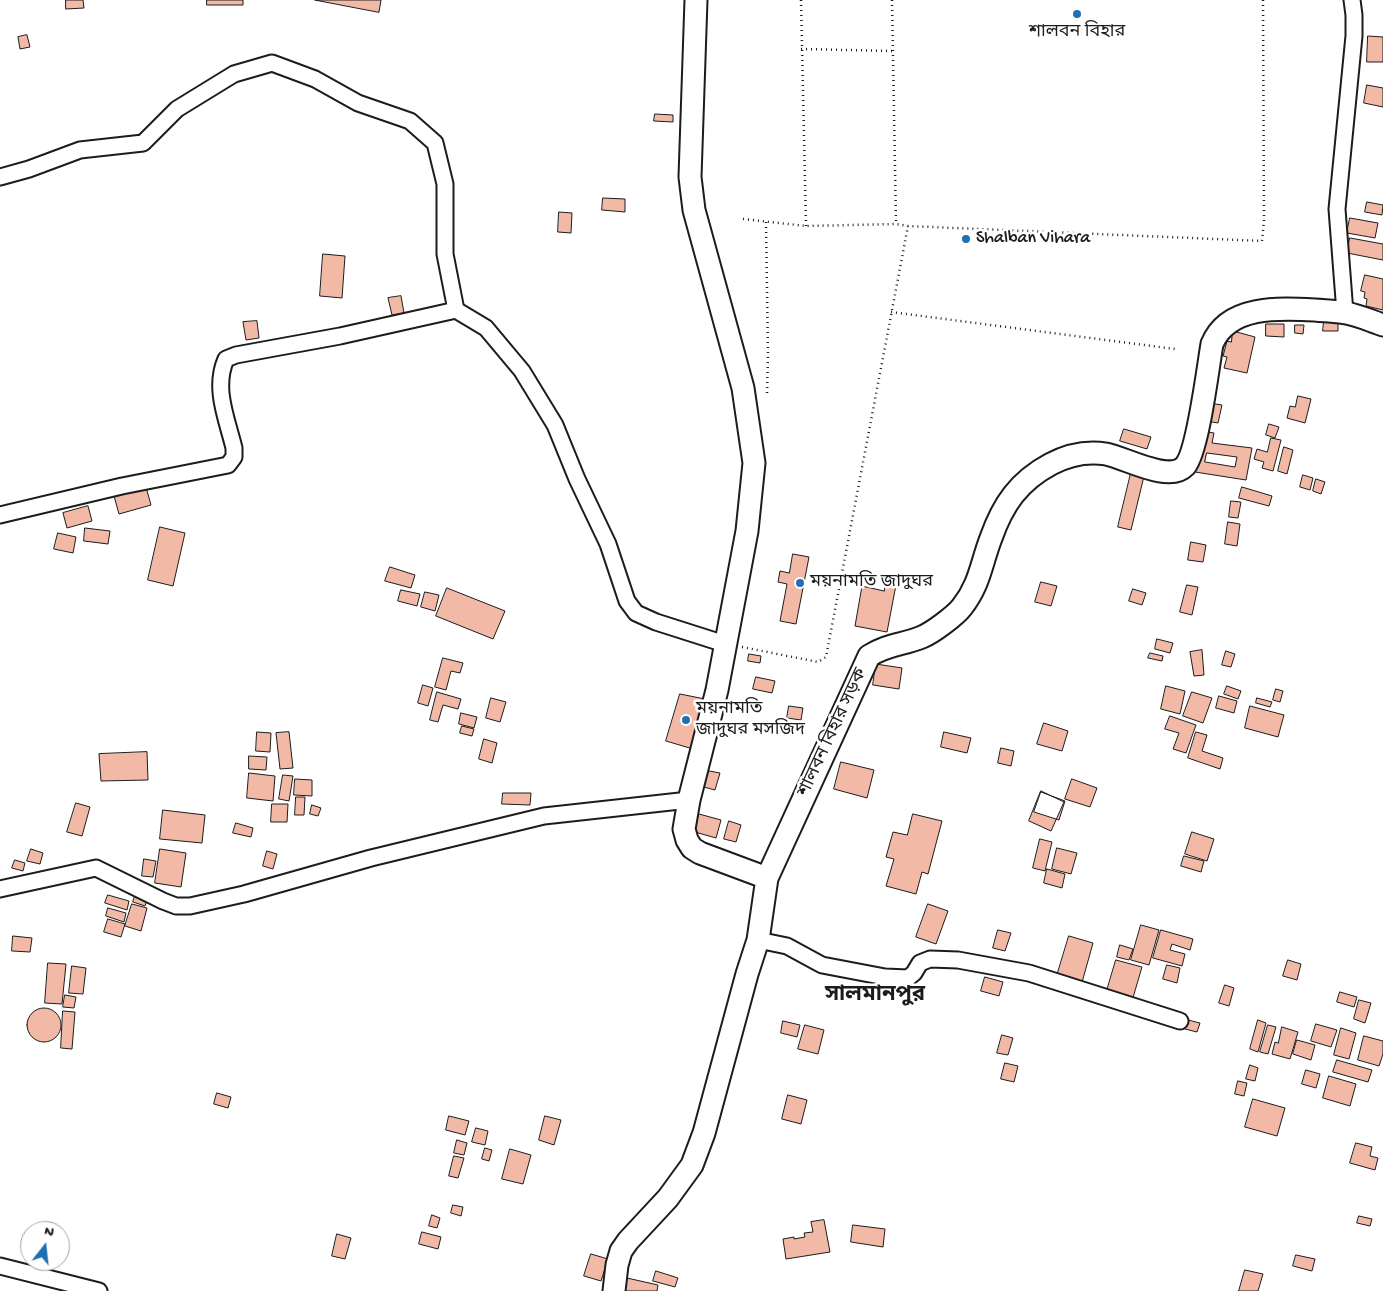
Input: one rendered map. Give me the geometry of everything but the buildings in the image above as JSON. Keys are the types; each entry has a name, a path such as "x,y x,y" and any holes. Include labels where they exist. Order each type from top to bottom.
{"main road":[{"path":"614,1291 617,1265 621,1251 668,1198 692,1165 704,1134 758,940 767,878 715,860 692,848 686,840 684,829 689,800 717,690 726,644 747,531 754,464 743,388 694,210 690,177 696,0"},
{"name":"শালবন বিহার সড়ক","path":"767,878 869,656 882,648 924,637 961,608 979,579 991,537 1007,501 1026,479 1052,463 1074,454 1106,454 1156,470 1176,472 1184,467 1188,461 1198,424 1212,344 1216,334 1234,319 1254,311 1292,309 1345,313 1383,325"}],"street":[{"path":"1345,313 1337,209 1354,36 1352,0"},
{"path":"0,177 29,169 80,150 143,143 177,109 185,104 234,74 272,64 315,79 358,103 410,121 435,143 445,184 445,254 456,310"},
{"path":"0,515 122,486 228,465 234,457 234,448 219,386 221,369 226,359 236,355 340,336 456,310 486,328 532,386 554,425 608,544 627,601 636,613 656,622 726,644"},
{"path":"0,889 96,868 163,901 176,906 190,906 244,894 371,858 544,816 689,800"},
{"path":"758,940 787,946 822,965 884,977 908,978 914,974 920,963 930,959 958,960 1029,973 1180,1021"},
{"path":"0,1266 99,1291"}],"path":[{"path":"801,0 806,226"},
{"path":"892,0 896,224"},
{"path":"743,219 806,226 896,224 1262,241 1264,221 1263,0"},
{"path":"801,49 892,51"},
{"path":"766,222 767,394"},
{"path":"726,644 818,662 826,658 908,226"},
{"path":"891,312 1176,349"}],"place":[{"name":"শালবন বিহার","path":"1077,14"},
{"name":"Shalban Vihara","path":"966,239"},
{"name":"ময়নামতি জাদুঘর","path":"800,583"},
{"name":"ময়নামতি জাদুঘর মসজিদ","path":"686,720"}],"district":[{"name":"সালমানপুর","path":"875,997"}]}
